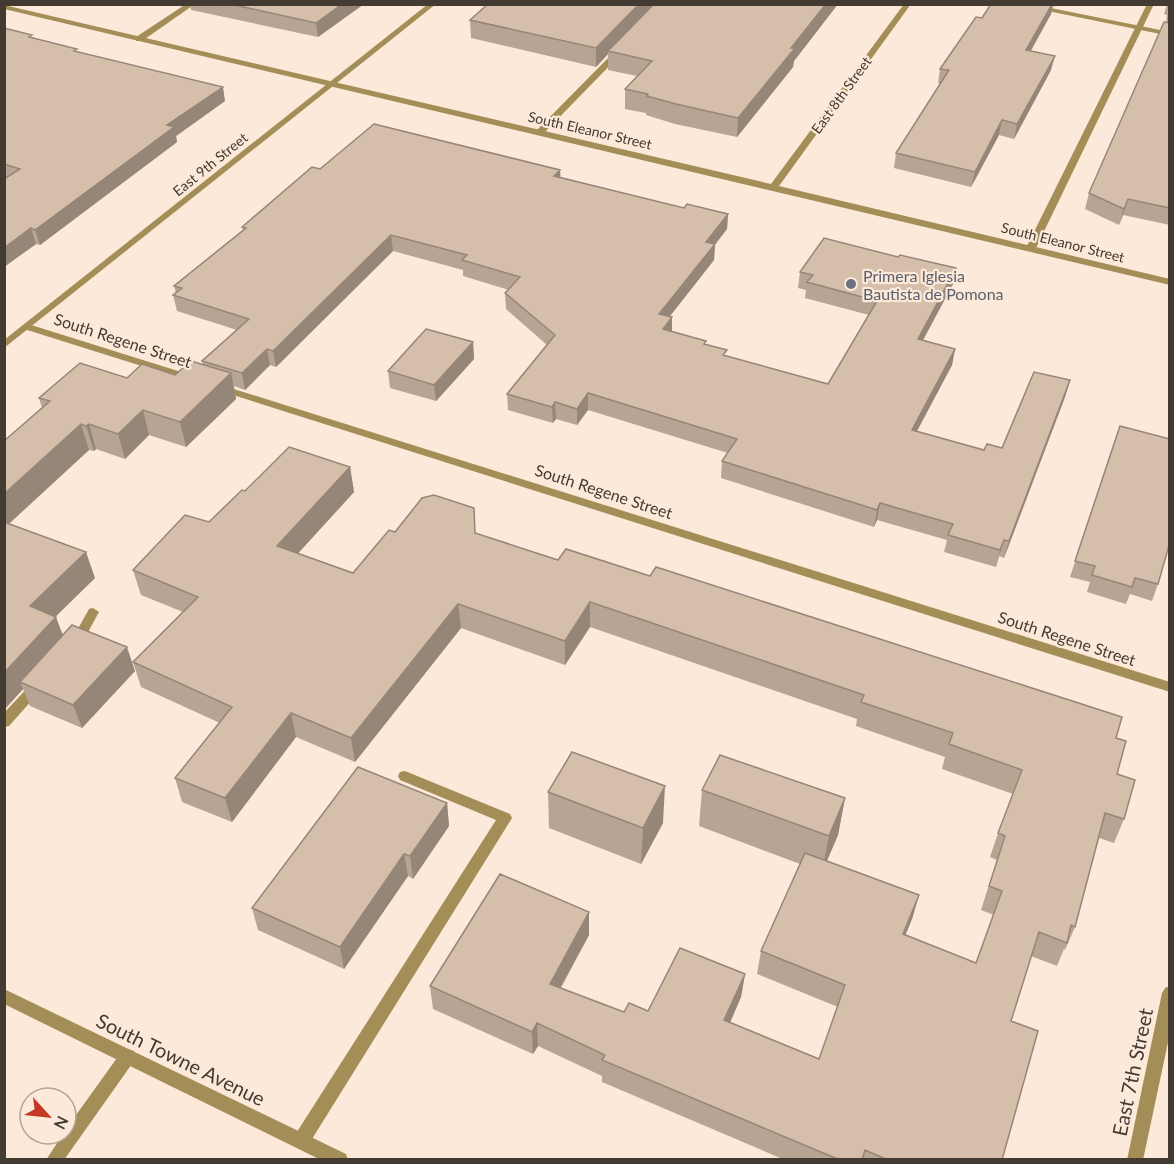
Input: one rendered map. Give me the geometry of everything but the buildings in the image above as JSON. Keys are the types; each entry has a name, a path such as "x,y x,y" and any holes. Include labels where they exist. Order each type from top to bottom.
{"street":[{"path":"139,39 192,4"},
{"name":"East 9th Street","path":"4,345 433,4"},
{"name":"East 8th Street","path":"774,186 908,4"},
{"path":"1017,4 1170,34"},
{"path":"1031,248 1151,4"},
{"name":"South Eleanor Street","path":"4,7 330,86 774,186 1170,282"},
{"path":"538,133 626,45"},
{"name":"South Regene Street","path":"28,327 1170,687"},
{"path":"65,654 81,638 93,612"},
{"path":"4,722 43,680"},
{"path":"301,1141 505,818 405,776"},
{"name":"East 7th Street","path":"1135,1160 1170,993"},
{"name":"South Towne Avenue","path":"4,996 340,1160"},
{"path":"54,1160 128,1056"}],"place":[{"name":"Primera Iglesia Bautista de Pomona","path":"851,284"}]}
